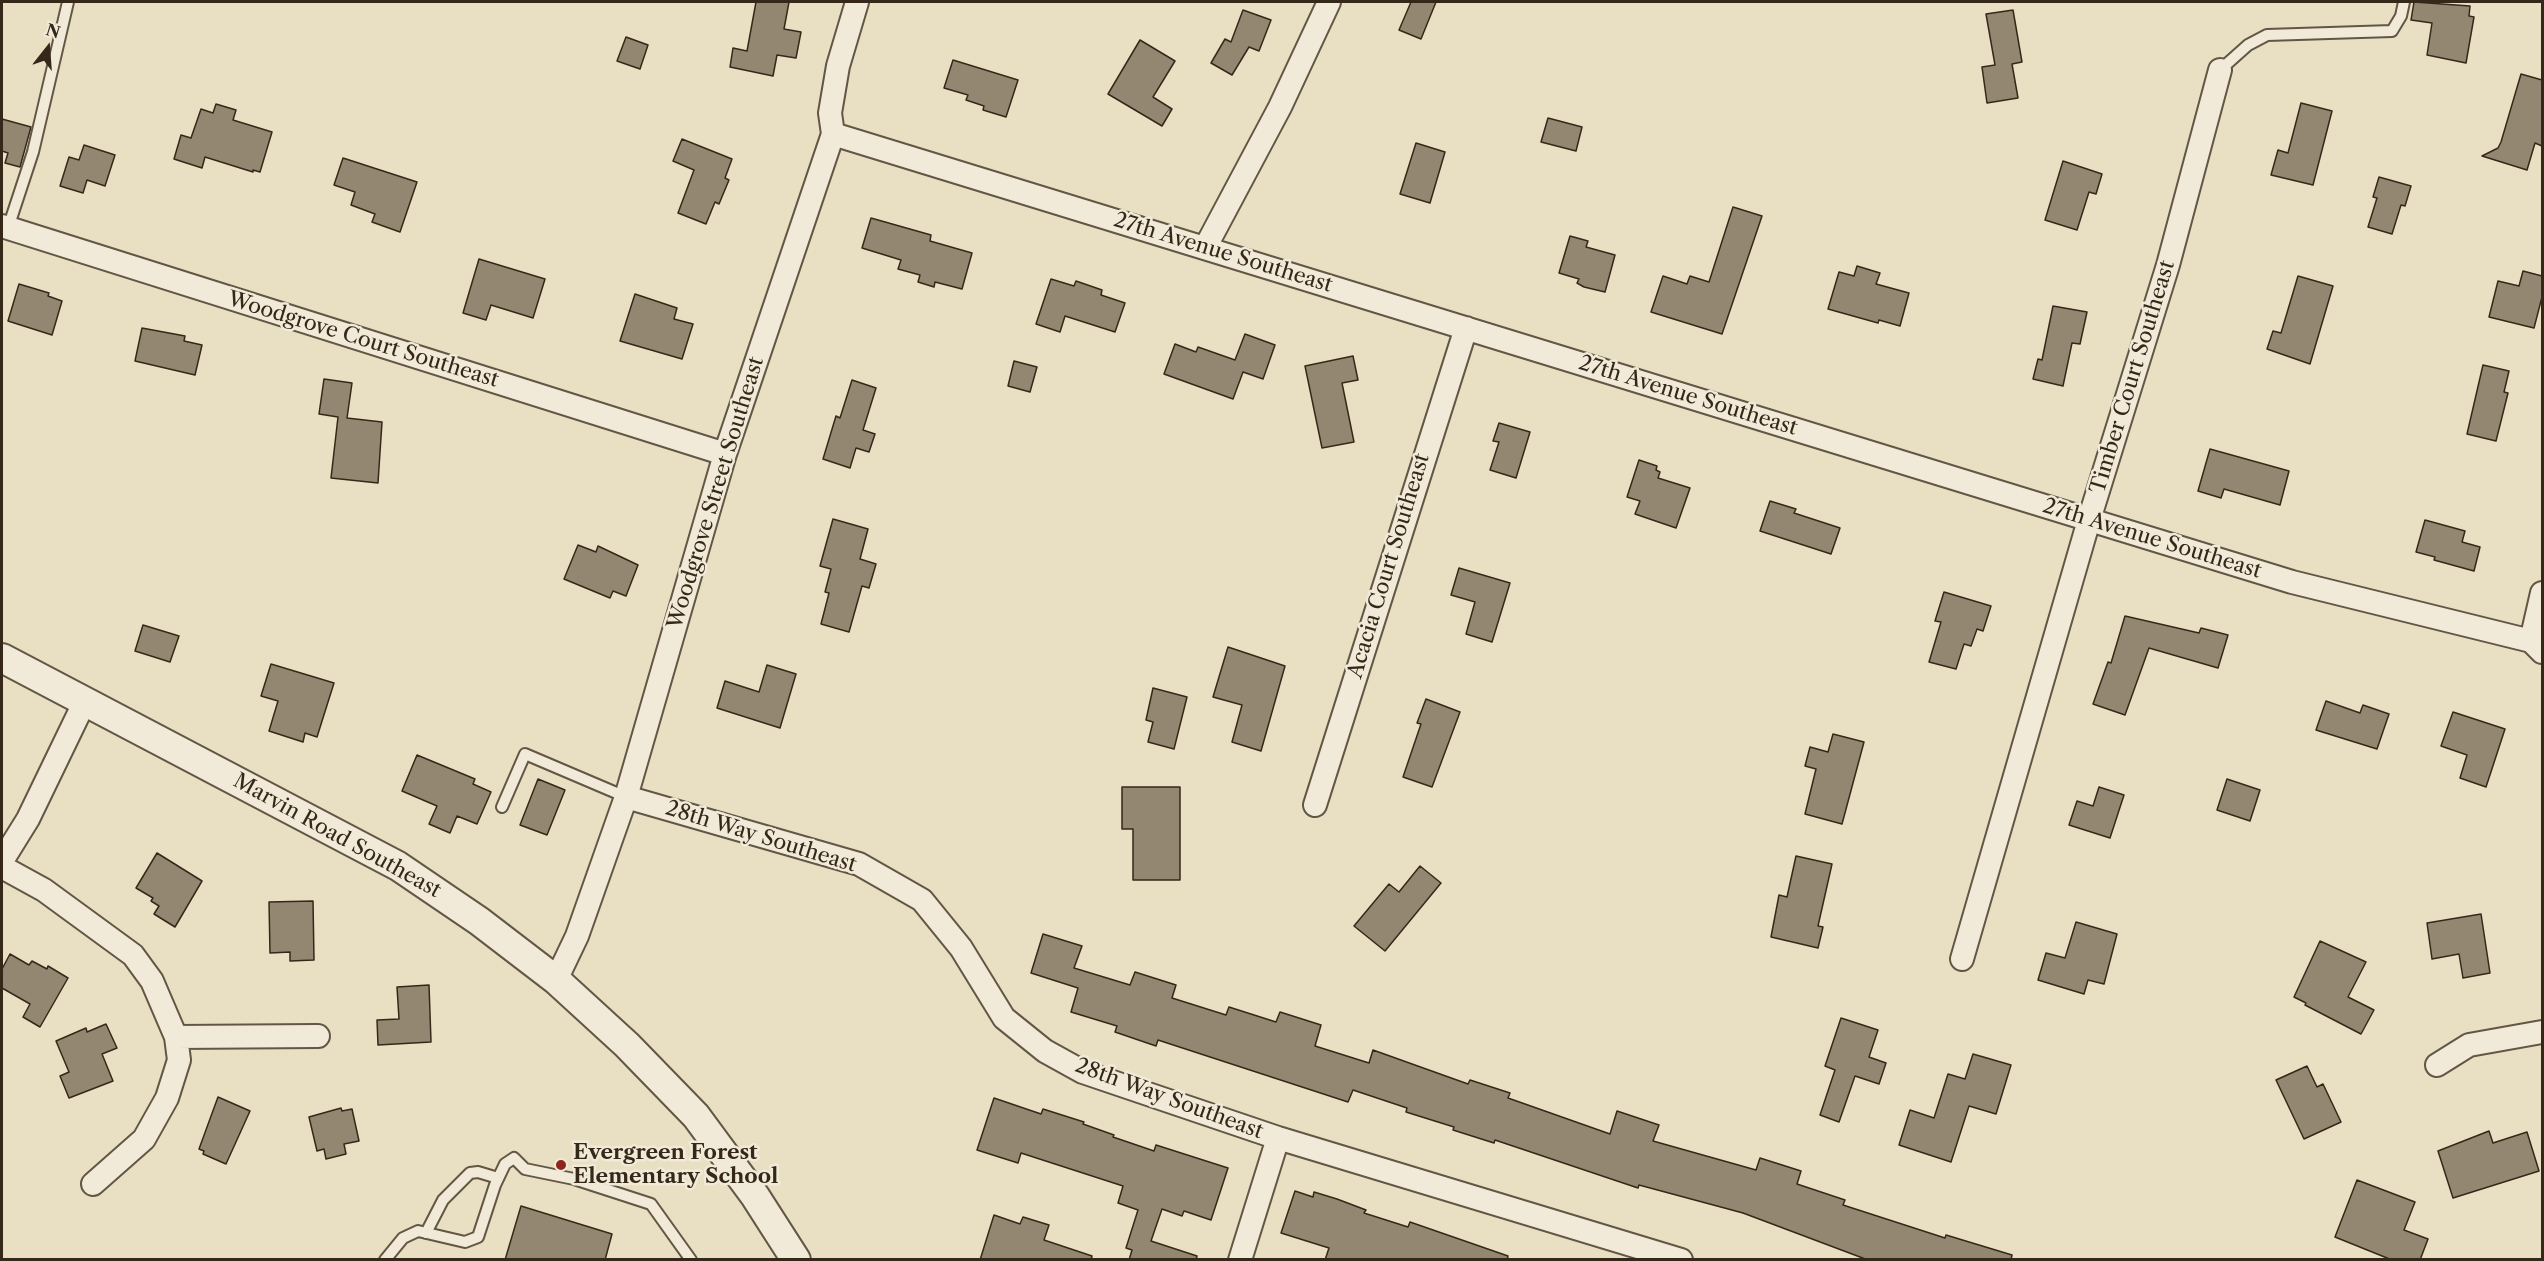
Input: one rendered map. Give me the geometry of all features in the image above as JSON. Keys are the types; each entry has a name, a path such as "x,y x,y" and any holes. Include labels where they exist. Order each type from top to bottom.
{"street":[{"name":"Woodgrove Street Southeast","path":"556,980 578,936 626,797 724,454 833,134 830,113 838,66 857,2"},
{"path":"1205,248 1280,107 1329,2"},
{"name":"Timber Court Southeast","path":"1962,959 2089,520 2168,265 2220,70"},
{"name":"27th Avenue Southeast","path":"833,134 2292,582 2537,646"},
{"name":"Woodgrove Court Southeast","path":"5,227 724,454"},
{"name":"Acacia Court Southeast","path":"1315,805 1466,328"},
{"path":"2537,646 2542,593"},
{"name":"Marvin Road Southeast","path":"2,658 398,866 479,921 556,980 627,1045 696,1116 755,1196 796,1260"},
{"path":"2,861 28,819 85,701"},
{"name":"28th Way Southeast","path":"626,797 859,864 921,900 961,948 1004,1018 1045,1051 1083,1072 1278,1138 1682,1260"},
{"path":"2,867 44,890 133,955 152,981 176,1037 179,1060 167,1098 144,1139 93,1184"},
{"path":"2438,1065 2469,1045 2542,1032"},
{"path":"176,1037 318,1036"},
{"path":"1239,1260 1278,1138"}],"lane":[{"path":"5,227 33,152 68,2"},
{"path":"2220,70 2248,45 2267,34 2392,31 2401,16 2404,2"},
{"path":"502,807 525,754 626,797"},
{"path":"384,1260 403,1238 418,1231 465,1242 478,1237 498,1178 505,1164 514,1158 525,1169 574,1179 651,1204 692,1260"},
{"path":"426,1233 442,1200 470,1173 478,1172 498,1178"}],"building":[{"path":"756,2 789,2 784,29 801,32 796,58 777,55 773,76 730,67 733,48 747,51"},
{"path":"1411,2 1436,2 1421,39 1399,30"},
{"path":"2414,2 2470,6 2469,16 2474,17 2466,63 2427,55 2432,23 2411,20"},
{"path":"1243,10 1271,20 1259,51 1249,47 1232,75 1211,63 1225,39 1231,42"},
{"path":"2013,10 2022,62 2012,64 2018,98 1987,103 1982,67 1995,65 1986,14"},
{"path":"626,37 648,45 640,69 617,61"},
{"path":"1140,40 1175,61 1153,97 1172,109 1162,126 1108,94"},
{"path":"953,60 1018,80 1006,117 983,110 984,106 966,100 968,95 944,88"},
{"path":"2521,74 2542,80 2542,146 2535,143 2527,170 2482,156 2498,148 2501,142"},
{"path":"2301,103 2332,111 2313,185 2271,175 2278,150 2288,153"},
{"path":"216,104 236,110 233,120 272,132 260,172 253,170 253,172 205,157 202,168 174,159 181,135 191,138 201,109 213,113"},
{"path":"1548,118 1582,127 1576,151 1541,142"},
{"path":"2,119 31,127 20,167 5,163 8,153 2,151"},
{"path":"682,139 732,159 725,178 729,180 719,204 715,202 706,224 678,213 694,170 673,161"},
{"path":"1416,143 1445,152 1430,203 1400,194"},
{"path":"84,145 115,155 105,186 87,180 83,193 60,186 69,157 79,160"},
{"path":"343,158 417,182 400,232 372,222 375,214 351,205 355,192 334,185"},
{"path":"2063,161 2102,174 2096,194 2089,192 2077,230 2045,220"},
{"path":"2379,177 2411,186 2405,206 2401,205 2392,234 2368,227 2377,198 2373,197"},
{"path":"1733,207 1762,216 1722,334 1651,312 1663,276 1687,284 1690,276 1709,282"},
{"path":"871,218 931,235 930,241 972,253 962,289 935,282 934,287 918,282 920,275 898,269 901,260 862,248"},
{"path":"1570,236 1588,241 1586,247 1615,255 1605,292 1584,287 1577,283 1579,279 1559,273"},
{"path":"479,259 545,279 533,318 491,305 486,320 463,313"},
{"path":"1857,266 1880,273 1876,284 1909,293 1900,326 1879,320 1878,323 1828,309 1839,272 1854,276"},
{"path":"2523,271 2542,276 2542,297 2534,328 2489,317 2498,281 2519,286"},
{"path":"2298,276 2333,286 2310,364 2267,349 2273,331 2281,333"},
{"path":"1051,279 1074,286 1076,281 1102,290 1101,295 1125,303 1115,332 1065,316 1060,332 1036,324"},
{"path":"19,284 49,293 48,296 62,301 52,335 8,321"},
{"path":"635,294 677,308 674,319 693,324 682,359 620,341"},
{"path":"2053,306 2087,312 2080,344 2072,343 2063,386 2033,379 2038,359 2042,360"},
{"path":"142,328 185,336 184,341 202,345 195,375 135,361"},
{"path":"1245,334 1275,345 1263,379 1243,372 1233,399 1164,374 1175,344 1196,352 1198,347 1235,360"},
{"path":"1353,356 1358,380 1342,383 1354,442 1322,448 1305,366"},
{"path":"1014,361 1037,367 1030,392 1008,386"},
{"path":"2483,365 2509,371 2504,392 2508,393 2496,441 2467,434"},
{"path":"324,379 352,383 347,418 382,422 378,483 331,478 338,417 319,414"},
{"path":"852,380 876,388 863,430 875,434 869,452 856,448 850,468 823,459 836,416 840,418"},
{"path":"1499,423 1530,432 1516,478 1490,470 1499,442 1493,441"},
{"path":"2210,449 2289,471 2280,505 2224,489 2221,498 2198,491"},
{"path":"1639,460 1657,466 1656,470 1660,472 1658,478 1690,488 1676,528 1635,514 1640,501 1627,497"},
{"path":"1770,501 1796,509 1794,513 1840,528 1831,554 1760,531"},
{"path":"833,519 868,529 860,559 876,564 869,588 862,586 849,632 821,624 829,593 825,592 831,569 820,566"},
{"path":"2425,520 2465,531 2462,542 2480,547 2474,571 2434,560 2435,557 2416,552"},
{"path":"578,545 596,552 598,546 638,565 626,596 613,591 610,598 564,579"},
{"path":"1459,568 1510,583 1492,642 1466,634 1475,602 1451,595"},
{"path":"1944,592 1991,606 1983,631 1977,629 1971,646 1964,644 1956,669 1929,662 1941,622 1935,621"},
{"path":"2125,616 2199,633 2201,628 2228,635 2218,668 2149,648 2125,715 2093,704 2108,662 2111,663"},
{"path":"143,625 179,636 170,662 135,651"},
{"path":"1228,647 1285,666 1261,751 1232,742 1242,705 1213,697"},
{"path":"271,664 334,683 317,737 305,733 303,742 269,731 278,701 261,696"},
{"path":"767,665 796,674 780,728 717,708 725,681 759,692"},
{"path":"1153,688 1187,697 1174,749 1148,742 1153,722 1146,720"},
{"path":"1426,699 1460,712 1432,787 1403,777 1421,724 1417,723"},
{"path":"2326,701 2360,713 2363,705 2389,714 2377,749 2316,730"},
{"path":"2453,712 2505,729 2486,787 2460,778 2467,755 2441,746"},
{"path":"1833,734 1864,742 1842,824 1805,814 1816,769 1805,766 1810,747 1828,752"},
{"path":"417,755 475,779 473,784 491,792 477,824 457,816 450,833 429,824 437,806 402,791"},
{"path":"538,779 565,790 547,835 520,825"},
{"path":"2227,779 2260,790 2250,821 2217,810"},
{"path":"1122,787 1180,787 1180,880 1133,880 1133,829 1122,829"},
{"path":"2099,787 2124,795 2110,838 2069,825 2077,801 2093,806"},
{"path":"157,853 202,881 175,927 154,914 159,906 151,901 153,898 136,888"},
{"path":"1796,856 1832,864 1818,926 1823,927 1818,948 1771,937 1779,895 1787,897"},
{"path":"1420,866 1441,883 1385,951 1354,926 1389,884 1399,892"},
{"path":"313,901 314,960 290,961 290,952 270,953 269,902"},
{"path":"2481,914 2490,973 2463,978 2459,954 2432,959 2427,923"},
{"path":"2076,922 2117,934 2104,984 2088,980 2084,994 2038,980 2046,953 2065,958"},
{"path":"1043,934 1082,946 1074,968 1130,985 1135,972 1176,985 1172,998 1226,1015 1229,1007 1276,1022 1280,1012 1321,1025 1315,1046 1369,1063 1373,1050 1468,1084 1470,1080 1510,1093 1508,1098 1610,1134 1617,1111 1659,1125 1653,1141 1756,1170 1760,1158 1801,1171 1797,1184 1845,1200 1843,1205 1945,1238 1946,1235 2012,1255 2011,1260 1868,1260 1743,1213 1639,1185 1638,1188 1495,1140 1494,1143 1453,1130 1454,1127 1406,1112 1407,1108 1353,1090 1348,1102 1158,1040 1156,1046 1115,1032 1117,1026 1071,1012 1078,988 1031,973"},
{"path":"2320,941 2366,962 2348,997 2374,1010 2361,1034 2294,997"},
{"path":"10,954 29,965 32,961 47,969 48,966 68,978 40,1027 23,1017 30,1004 2,988 2,969"},
{"path":"429,985 431,1042 378,1045 377,1020 399,1019 397,987"},
{"path":"1841,1018 1878,1030 1869,1057 1886,1063 1879,1084 1855,1076 1839,1122 1820,1115 1835,1070 1825,1066"},
{"path":"106,1024 117,1048 102,1054 113,1081 69,1098 60,1076 69,1072 56,1041 86,1028 87,1032"},
{"path":"1973,1054 2011,1065 1996,1114 1969,1106 1951,1162 1899,1145 1910,1110 1934,1118 1948,1074 1965,1079"},
{"path":"2307,1066 2317,1087 2323,1084 2341,1122 2304,1139 2276,1080"},
{"path":"218,1097 250,1111 226,1164 203,1154 204,1151 199,1149"},
{"path":"994,1098 1041,1114 1043,1109 1084,1122 1083,1124 1114,1135 1113,1137 1154,1151 1156,1145 1228,1168 1211,1220 1184,1211 1182,1216 1162,1209 1151,1241 1197,1256 1196,1260 1129,1260 1132,1250 1126,1248 1138,1210 1118,1203 1123,1186 1021,1153 1018,1163 977,1150"},
{"path":"341,1108 342,1111 352,1109 359,1141 344,1144 346,1154 326,1159 324,1149 317,1151 309,1117"},
{"path":"2489,1131 2493,1143 2527,1132 2539,1171 2453,1198 2438,1151"},
{"path":"2357,1180 2415,1202 2404,1230 2428,1239 2420,1260 2392,1260 2335,1237"},
{"path":"1295,1191 1313,1197 1314,1192 1337,1199 1366,1210 1364,1213 1408,1227 1410,1222 1508,1256 1507,1260 1325,1260 1329,1248 1281,1233"},
{"path":"521,1206 612,1234 605,1260 505,1260"},
{"path":"994,1215 1020,1224 1023,1217 1049,1225 1044,1240 1092,1256 1091,1260 980,1260"}],"place":[{"name":"Evergreen Forest Elementary School","path":"561,1165"}]}
